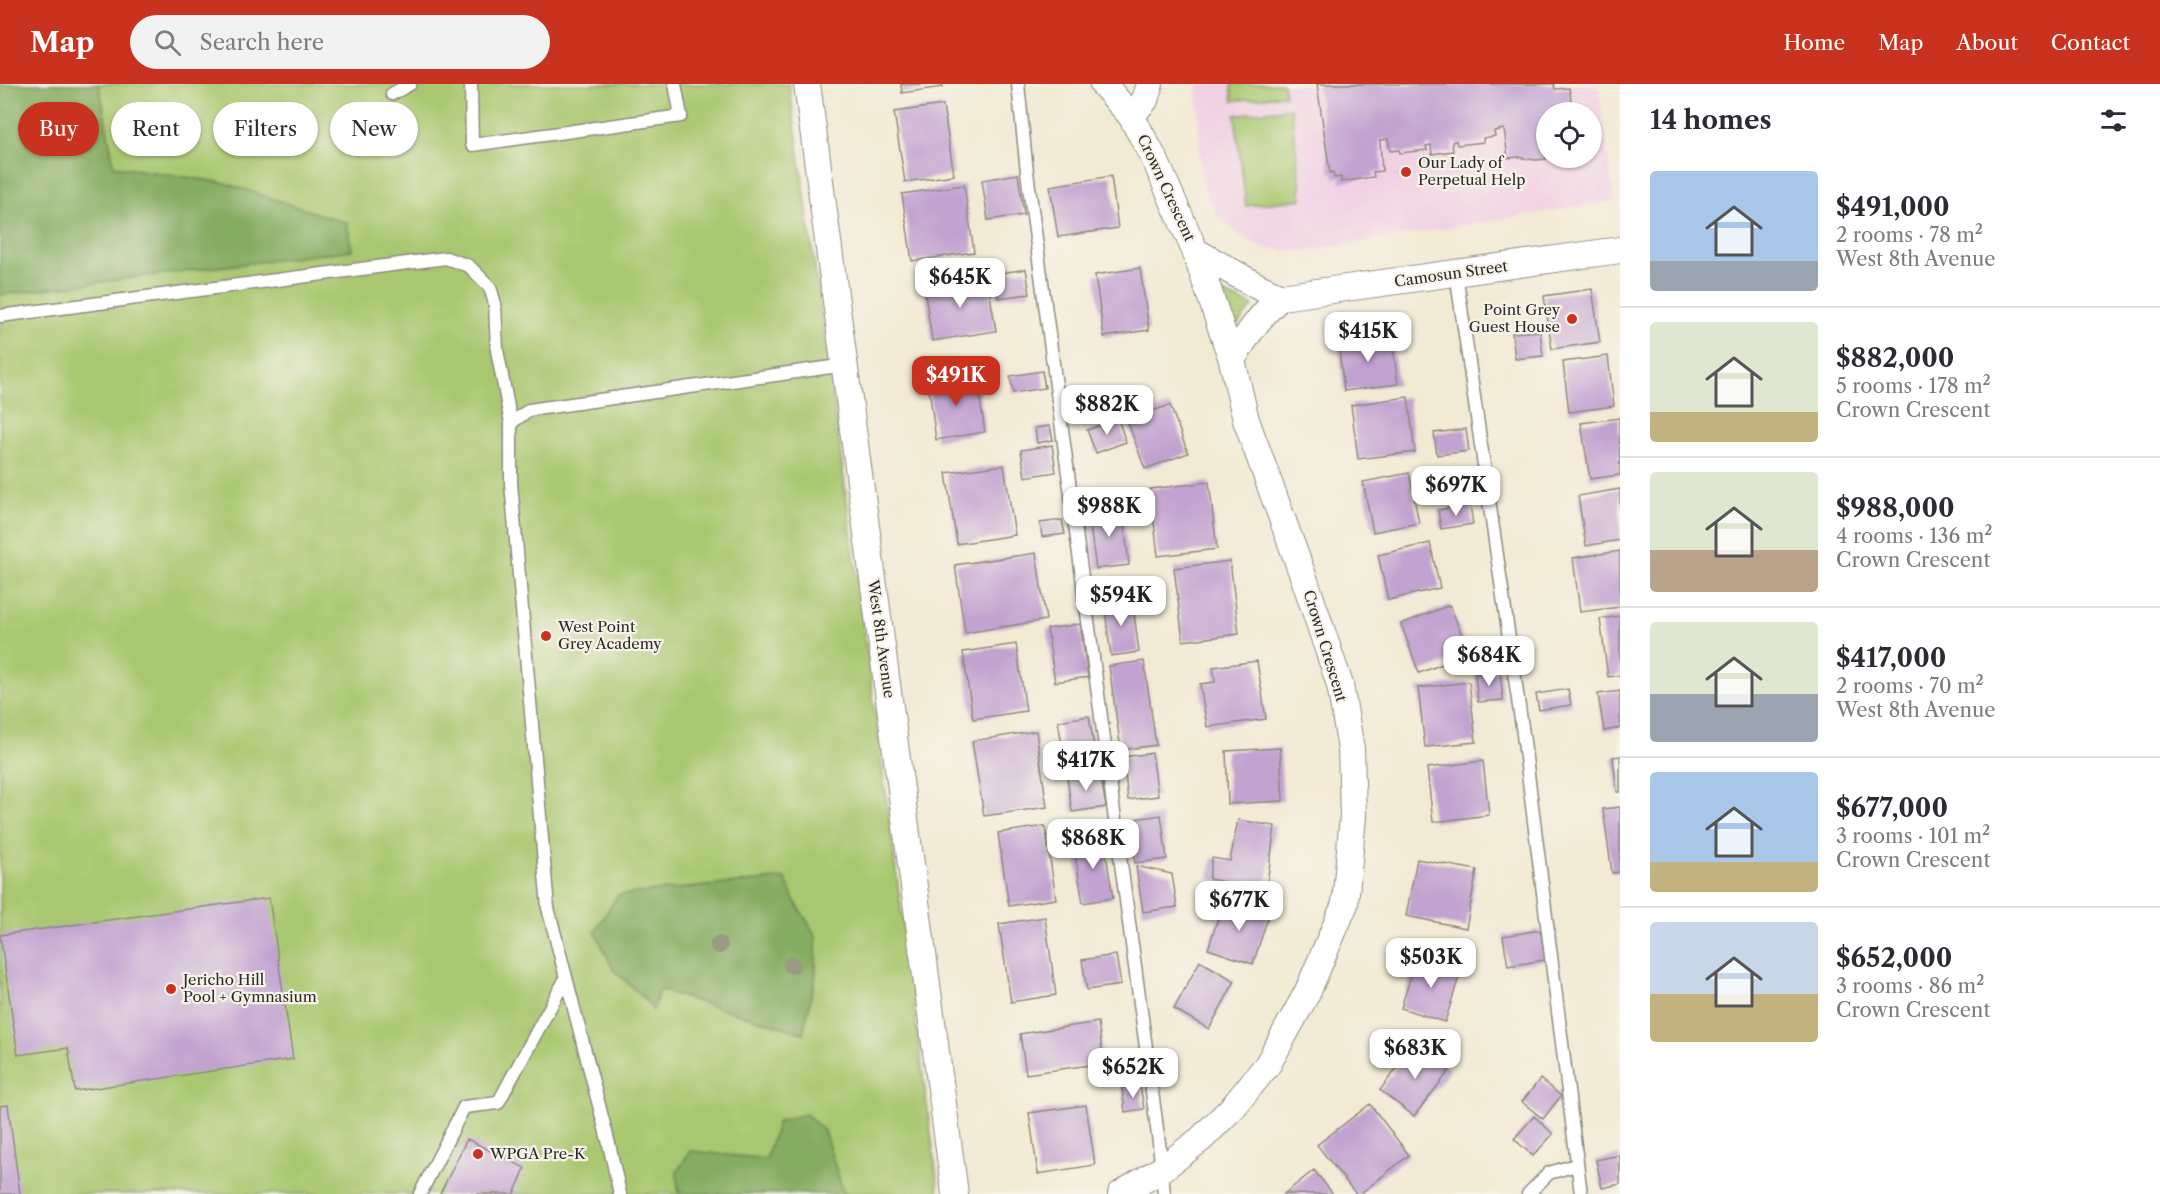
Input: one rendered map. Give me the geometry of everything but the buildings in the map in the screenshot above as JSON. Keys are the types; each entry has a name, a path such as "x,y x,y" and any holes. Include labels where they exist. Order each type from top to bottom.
{"street":[{"name":"West 8th Avenue","path":"807,84 955,1194"},
{"name":"Crown Crescent","path":"1103,84 1131,116 1156,162 1196,250 1232,360 1246,420 1305,581 1340,686 1351,749 1353,816 1345,904 1307,993 1268,1064 1234,1106 1201,1139 1162,1169 1121,1194"},
{"name":"Crown Crescent","path":"1131,116 1145,100 1150,84"},
{"path":"1196,250 1259,287 1281,297 1267,309 1232,360"},
{"name":"Camosun Street","path":"1281,297 1620,250"}],"lane":[{"path":"392,93 410,84"},
{"path":"471,84 472,145 681,116 675,84"},
{"path":"1018,84 1027,172 1164,1194"},
{"path":"0,316 446,258 469,266 490,287 495,304 497,350 511,423 511,483 548,908 620,1194"},
{"path":"1456,273 1523,734 1581,1194"},
{"path":"511,423 529,410 845,365"},
{"path":"420,1194 464,1107 498,1103 566,978"},
{"path":"1528,1194 1549,1173 1576,1165"}],"shaded area":[{"name":"Our Lady of Perpetual Help","path":"1197,84 1598,84 1600,102 1536,102 1536,168 1602,168 1602,113 1614,201 1291,252 1260,247 1233,231 1219,217 1202,181"}],"green space":[{"path":"0,84 789,84 828,359 939,1194 0,1194"},
{"path":"0,84 99,84 114,166 225,183 347,223 352,250 0,295"},
{"path":"1231,84 1283,84 1285,95 1233,101"},
{"path":"1291,108 1302,199 1246,206 1235,115"},
{"path":"1220,292 1253,306 1233,330"},
{"path":"785,878 793,898 816,936 816,975 803,1033 659,990 653,1010 644,998 613,969 595,931 618,895"},
{"path":"806,1114 824,1131 844,1194 683,1194 678,1192 677,1172 690,1151 766,1159 778,1121"}],"place":[{"name":"Our Lady of Perpetual Help","path":"1406,172"},
{"name":"Point Grey Guest House","path":"1572,319"},
{"name":"West Point Grey Academy","path":"546,636"},
{"name":"Jericho Hill Pool + Gymnasium","path":"171,989"},
{"name":"WPGA Pre-K","path":"478,1154"}]}
